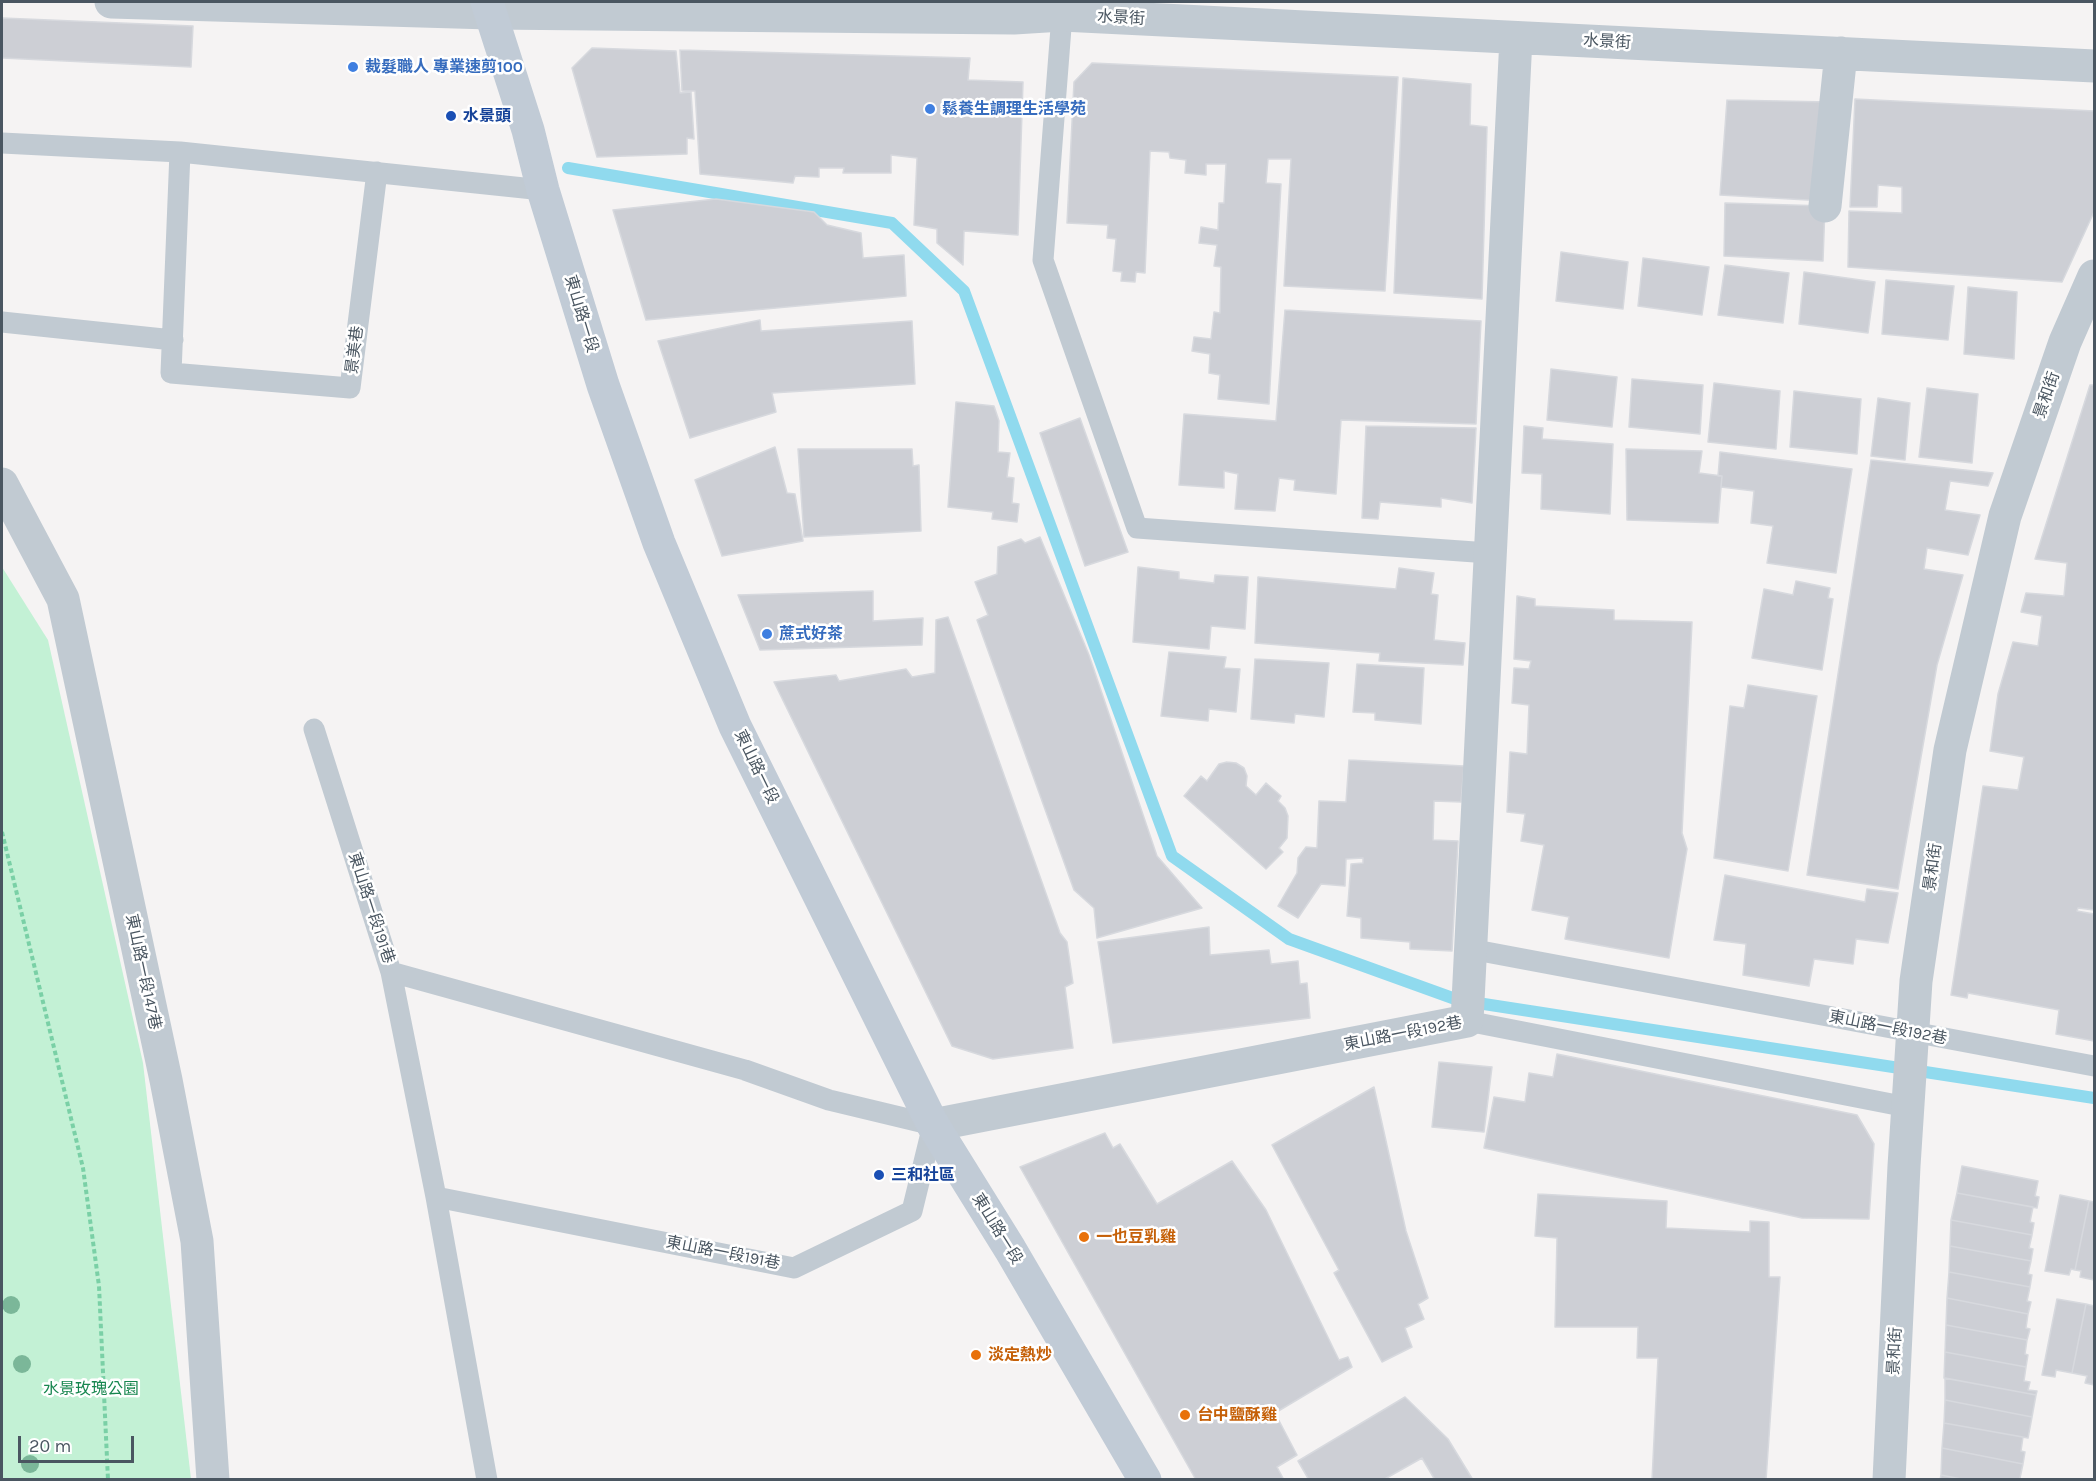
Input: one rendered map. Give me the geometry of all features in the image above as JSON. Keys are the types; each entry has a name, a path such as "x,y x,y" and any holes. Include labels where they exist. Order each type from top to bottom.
{"main road":[{"name":"東山路一段","path":"489,7 528,130 543,190 603,386 659,543 726,704 933,1125 1010,1249 1145,1479"}],"street":[{"name":"水景街","path":"111,2 1014,18 1062,15 2094,66"},
{"path":"1467,1021 1516,38"},
{"path":"1825,206 1841,53"},
{"name":"景和街","path":"1889,1479 1907,1107 1916,981 1950,750 2005,516 2065,342 2094,276"},
{"name":"東山路一段147巷","path":"2,483 63,599 164,1069 197,1241 213,1479"},
{"name":"東山路一段192巷","path":"933,1125 1467,1021"}],"lane":[{"path":"1062,15 1043,260 1137,528 1489,553"},
{"path":"2,143 180,152 543,190"},
{"name":"景美巷","path":"180,152 171,373 350,388 377,172"},
{"path":"2,322 172,340"},
{"name":"東山路一段191巷","path":"314,729 391,972 436,1197 487,1479"},
{"name":"東山路一段192巷","path":"1470,949 2094,1066"},
{"path":"391,972 745,1070 828,1100 933,1125"},
{"name":"東山路一段192巷","path":"1467,1021 1907,1107"},
{"name":"東山路一段191巷","path":"436,1197 794,1268 912,1211 933,1125"}],"path":[{"path":"2,832 83,1168 99,1286 108,1479"}],"green space":[{"name":"水景玫瑰公園","path":"2,567 48,640 143,1063 191,1479 2,1479"}],"building":[{"path":"2,18 193,26 191,67 2,58"},
{"path":"592,48 676,51 680,93 691,92 694,139 687,138 687,154 597,157 572,68"},
{"path":"680,50 970,58 968,80 1023,82 1018,235 964,231 963,265 937,243 937,229 914,225 917,158 891,155 891,173 843,173 844,168 819,168 819,177 795,176 793,183 700,174 695,91 682,91"},
{"path":"1092,63 1398,77 1385,291 1284,286 1291,159 1268,159 1266,183 1281,184 1269,404 1218,399 1220,375 1209,373 1210,354 1192,351 1194,337 1211,339 1214,312 1220,313 1221,267 1214,266 1217,245 1199,243 1201,227 1218,230 1219,203 1224,203 1226,164 1206,164 1206,175 1185,173 1186,160 1170,158 1169,152 1150,151 1145,273 1136,272 1135,282 1121,281 1122,272 1113,271 1116,239 1107,238 1108,225 1067,223 1074,82"},
{"path":"1403,78 1471,84 1470,125 1487,127 1482,299 1394,293"},
{"path":"1855,99 2094,111 2094,212 2062,282 1848,267 1849,211 1902,213 1902,187 1878,185 1877,207 1850,207"},
{"path":"1727,100 1830,102 1825,201 1720,195"},
{"path":"716,199 814,212 827,225 861,233 863,258 904,255 906,296 646,320 613,210"},
{"path":"1725,203 1825,206 1823,261 1724,256"},
{"path":"1561,252 1628,262 1623,309 1556,301"},
{"path":"1643,258 1709,267 1702,315 1638,306"},
{"path":"1725,265 1789,273 1783,323 1718,315"},
{"path":"1804,272 1875,282 1868,333 1799,324"},
{"path":"1886,280 1954,286 1948,340 1882,334"},
{"path":"1968,287 2017,292 2014,359 1964,354"},
{"path":"1285,310 1481,321 1476,424 1341,420 1336,494 1294,490 1295,480 1279,478 1275,511 1235,509 1238,474 1224,471 1224,488 1179,485 1184,414 1276,421"},
{"path":"760,320 761,331 912,321 915,384 772,393 776,412 690,438 658,341"},
{"path":"1551,369 1617,377 1612,427 1547,420"},
{"path":"1632,379 1703,385 1700,434 1629,427"},
{"path":"1714,383 1780,391 1776,449 1708,442"},
{"path":"2090,385 2094,385 2094,910 2078,908 2077,911 2094,914 2094,1041 2056,1034 2059,1010 1968,993 1967,998 1951,995 1983,786 2018,790 2024,757 1990,751 1998,694 2013,642 2038,646 2042,616 2021,612 2026,593 2064,596 2067,563 2035,559"},
{"path":"1927,388 1978,394 1972,463 1919,457"},
{"path":"1794,391 1861,399 1857,454 1790,447"},
{"path":"1878,398 1910,403 1905,460 1871,456"},
{"path":"956,402 994,406 999,421 998,452 1010,453 1007,477 1014,478 1012,503 1019,504 1017,522 992,519 993,512 948,507"},
{"path":"1080,418 1128,552 1085,566 1040,433"},
{"path":"1366,426 1476,428 1472,503 1441,498 1441,507 1380,502 1378,519 1362,518"},
{"path":"1524,426 1543,428 1542,439 1613,444 1610,514 1541,509 1542,474 1522,473"},
{"path":"775,447 787,493 795,494 803,541 722,556 695,480"},
{"path":"798,449 912,449 913,466 919,465 921,531 804,537"},
{"path":"1626,449 1702,451 1699,473 1722,476 1718,523 1627,520"},
{"path":"1720,452 1852,469 1836,573 1767,563 1773,526 1751,523 1754,491 1721,487 1722,476 1718,476"},
{"path":"1871,460 1993,473 1988,486 1950,481 1945,510 1980,515 1968,555 1927,548 1924,569 1963,575 1937,665 1898,889 1807,875"},
{"path":"1040,537 1089,655 1157,856 1202,908 1097,938 1094,908 1074,890 977,620 988,615 975,582 997,574 998,547 1021,539 1025,543"},
{"path":"1138,567 1179,572 1179,579 1214,583 1215,575 1248,577 1245,629 1211,626 1209,649 1133,642"},
{"path":"1399,568 1434,573 1431,594 1438,595 1434,640 1465,643 1463,665 1379,661 1380,653 1255,643 1258,577 1396,589"},
{"path":"1796,581 1830,588 1828,598 1833,599 1822,670 1752,658 1764,589 1793,595"},
{"path":"873,591 873,621 923,618 922,645 760,650 738,595"},
{"path":"1517,596 1535,599 1535,606 1614,610 1614,620 1692,622 1682,833 1687,849 1669,958 1565,939 1569,917 1532,910 1544,845 1521,841 1525,814 1507,812 1510,752 1527,754 1529,705 1512,703 1514,668 1529,669 1531,661 1514,659"},
{"path":"948,617 1060,933 1067,942 1073,983 1065,987 1073,1048 993,1059 952,1046 774,682 836,675 839,681 906,669 912,677 935,673 936,620"},
{"path":"1169,652 1226,657 1224,668 1240,669 1236,712 1209,709 1208,721 1161,716"},
{"path":"1255,659 1329,663 1324,717 1295,714 1294,723 1251,719"},
{"path":"1357,664 1424,668 1421,724 1375,720 1375,713 1353,712"},
{"path":"1748,685 1817,696 1788,871 1714,858 1730,706 1744,708"},
{"path":"1349,760 1464,766 1461,802 1434,801 1433,840 1458,841 1452,951 1410,949 1410,942 1361,938 1361,918 1347,916 1351,864 1363,863 1363,858 1346,859 1345,886 1321,884 1298,918 1278,906 1297,873 1298,858 1306,847 1317,848 1319,801 1346,802"},
{"path":"1236,763 1244,768 1247,776 1246,786 1256,795 1266,783 1281,796 1278,801 1285,808 1288,816 1287,838 1279,848 1283,852 1266,869 1184,796 1201,776 1207,781 1219,764"},
{"path":"1725,875 1865,902 1867,889 1898,893 1888,943 1856,939 1853,964 1814,959 1809,986 1743,975 1746,944 1714,940"},
{"path":"1209,927 1210,955 1269,950 1271,964 1298,961 1300,984 1307,983 1310,1018 1113,1043 1098,942"},
{"path":"1557,1054 1857,1115 1874,1144 1869,1219 1802,1218 1484,1148 1494,1097 1525,1102 1529,1073 1553,1077"},
{"path":"1439,1062 1492,1067 1484,1132 1432,1127"},
{"path":"1374,1087 1406,1231 1428,1298 1418,1304 1424,1319 1405,1328 1412,1347 1382,1362 1334,1273 1339,1270 1272,1145"},
{"path":"1105,1133 1113,1148 1120,1144 1157,1204 1232,1161 1266,1210 1339,1360 1348,1357 1352,1367 1275,1413 1297,1455 1277,1467 1284,1480 1196,1480 1020,1167"},
{"path":"1962,1166 2038,1181 2035,1196 2039,1197 2037,1208 1957,1193"},
{"path":"1957,1193 2033,1207 2030,1222 2034,1223 2032,1235 1951,1220"},
{"path":"1538,1194 1667,1201 1666,1228 1750,1232 1750,1221 1769,1222 1769,1277 1780,1277 1766,1480 1652,1480 1658,1358 1637,1358 1638,1327 1555,1327 1557,1238 1535,1236"},
{"path":"2060,1195 2089,1201 2075,1270 2071,1269 2069,1275 2045,1271"},
{"path":"2089,1201 2094,1202 2094,1280 2080,1277 2081,1271 2075,1270"},
{"path":"1951,1220 2032,1235 2029,1248 2033,1249 2031,1261 1950,1246"},
{"path":"1950,1246 2031,1261 2028,1274 2032,1275 2030,1287 1949,1272"},
{"path":"1949,1272 2030,1287 2027,1301 2031,1302 2028,1314 1947,1298"},
{"path":"1947,1298 2028,1314 2026,1328 2030,1329 2027,1340 1946,1325"},
{"path":"2057,1299 2086,1304 2072,1373 2056,1370 2055,1377 2042,1375"},
{"path":"2086,1304 2094,1306 2094,1385 2085,1383 2087,1376 2072,1373"},
{"path":"1946,1325 2027,1340 2026,1367 1945,1352"},
{"path":"1945,1352 2026,1367 2024,1381 2030,1382 2028,1390 2037,1391 2036,1395 1944,1378"},
{"path":"1945,1378 2036,1395 2032,1417 1945,1400"},
{"path":"1405,1397 1448,1439 1473,1480 1435,1480 1422,1458 1383,1480 1309,1480 1298,1461"},
{"path":"1945,1400 2032,1417 2028,1438 1944,1423"},
{"path":"1944,1423 2023,1437 2021,1451 2025,1452 2023,1464 1942,1448"},
{"path":"1942,1448 2023,1464 2020,1478 2023,1480 1966,1480 1941,1475"},
{"path":"1941,1475 1966,1480 1940,1480"}],"waterway":[{"path":"568,168 892,223 964,291 1172,856 1289,939 1458,1000 2094,1098"}],"place":[{"name":"裁髮職人 專業速剪100","path":"353,67"},
{"name":"鬆養生調理生活學苑","path":"930,109"},
{"name":"水景頭","path":"451,116"},
{"name":"蔗式好茶","path":"767,634"},
{"name":"三和社區","path":"879,1175"},
{"name":"一也豆乳雞","path":"1084,1237"},
{"name":"淡定熱炒","path":"976,1355"},
{"name":"台中鹽酥雞","path":"1185,1415"}]}
